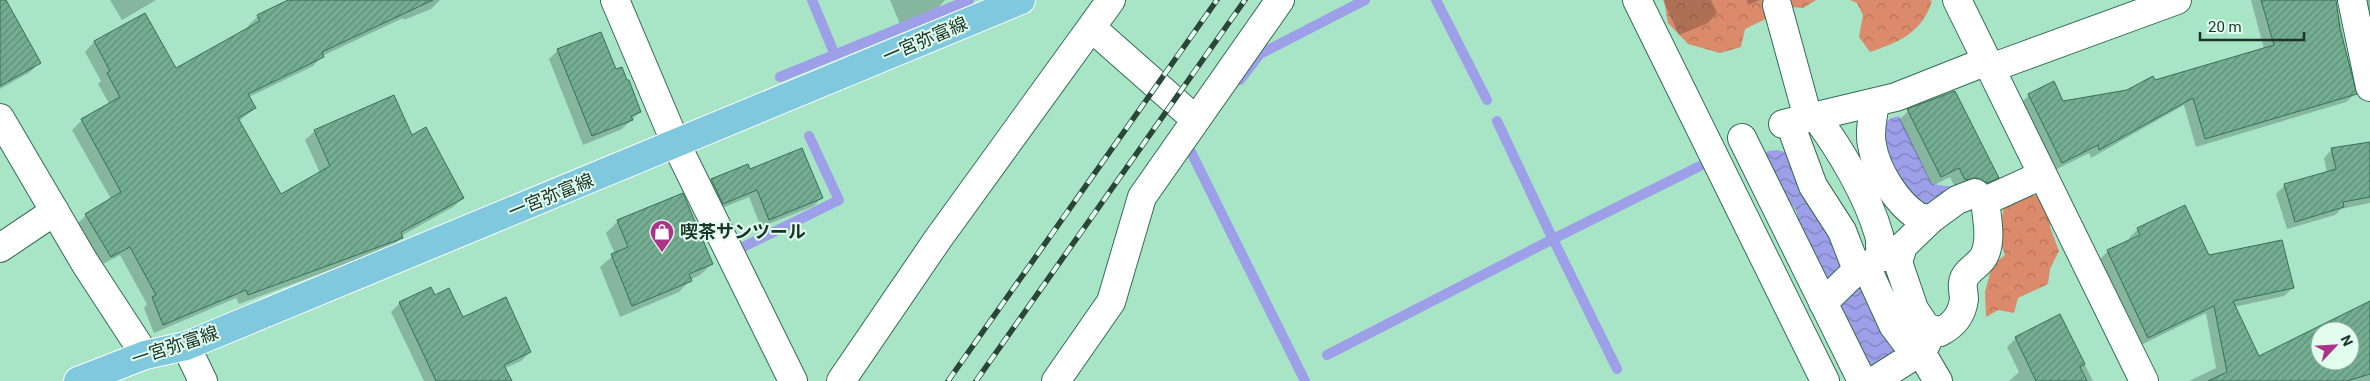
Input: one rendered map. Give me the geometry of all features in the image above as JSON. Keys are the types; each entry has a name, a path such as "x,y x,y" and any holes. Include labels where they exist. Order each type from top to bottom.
{"main road":[{"name":"一宮弥富線","path":"78,381 145,355 186,346 1021,0"}],"street":[{"path":"615,0 676,144 793,381"},
{"path":"841,381 938,239 1111,0"},
{"path":"1056,381 1111,302 1142,197 1280,0"},
{"path":"1637,0 1825,381"},
{"path":"1957,0 2144,381"},
{"path":"1800,120 1896,98 2177,0"},
{"path":"2352,0 2370,86"},
{"path":"1777,5 1800,120 1795,137 1813,186 1842,231 1876,262 1898,262 1914,309 1926,326 1940,332 1952,326 1961,312 1964,298 1963,282 1970,271 1984,257 1987,244 1985,201 1975,193 1957,200 1931,219 1903,246 1876,262 1821,298 1788,306"},
{"path":"1092,28 1196,120"},
{"path":"1875,103 1871,124 1872,145 1880,169 1905,206 1918,217 1931,219"},
{"path":"0,118 85,263 145,355"},
{"path":"1800,120 1827,131 1856,181 1872,214 1879,237 1876,262 1892,325 1925,358 1938,381"},
{"path":"1742,138 1862,381"},
{"path":"1985,201 2042,175"},
{"path":"0,248 54,211"},
{"path":"1874,381 1924,348 1932,329"},
{"path":"186,346 203,381"}],"green space":[{"path":"1664,0 1816,0 1803,8 1790,7 1745,29 1741,47 1720,53 1688,44 1668,23"},
{"path":"1850,0 1932,1 1928,12 1916,29 1900,40 1870,52 1859,37 1863,15 1857,3"},
{"path":"2017,194 2036,195 2050,216 2050,227 2059,251 2050,269 2048,284 2018,298 2014,313 1998,310 1986,317 1985,292 1992,266 2005,255 1999,238 2005,200"}],"water":[{"path":"1899,116 1932,184 1955,187 1932,205 1914,206 1880,144 1884,125 1890,119"},
{"path":"1777,150 1789,153 1847,264 1836,279 1822,283 1798,233 1797,213 1794,207 1786,201 1762,156 1768,151"},
{"path":"1863,277 1902,356 1873,372 1837,306"}],"building":[{"path":"0,0 6,0 41,63 0,86"},
{"path":"288,0 433,0 322,52 324,57 248,94 256,108 238,118 281,194 330,166 314,130 394,95 412,135 426,127 464,198 401,232 403,238 248,295 246,290 163,325 152,297 156,295 130,247 111,257 85,214 121,192 81,119 120,97 107,73 110,71 94,41 145,13 176,68 260,21 257,15"},
{"path":"2261,0 2336,0 2340,29 2357,94 2205,139 2193,98 2099,150 2098,145 2062,163 2028,94 2054,81 2063,101 2127,90 2153,76 2155,80 2274,45"},
{"path":"601,32 616,69 622,67 627,80 629,80 641,112 631,116 633,120 592,136 557,49"},
{"path":"1955,91 1999,178 1987,183 1977,178 1965,180 1959,168 1941,177 1907,109"},
{"path":"2370,142 2370,197 2343,202 2344,207 2295,222 2284,184 2336,169 2331,148"},
{"path":"802,148 823,198 769,220 757,190 723,204 711,179 748,164 750,169"},
{"name":"喫茶サンツール","path":"683,193 713,264 689,274 692,281 632,306 611,254 628,247 617,220"},
{"path":"2185,205 2209,255 2282,240 2294,288 2233,301 2259,356 2310,331 2310,371 2360,371 2360,321 2330,321 2370,301 2370,374 2347,381 2208,381 2227,372 2214,306 2148,338 2107,250 2140,235 2137,228"},
{"path":"431,287 435,295 449,288 463,317 506,297 531,352 504,365 512,381 436,381 399,302"},
{"path":"2060,314 2085,364 2080,367 2087,381 2036,381 2015,337"}],"waterway":[{"path":"812,0 835,55"},
{"path":"780,77 969,0"},
{"path":"1240,80 1260,54 1365,0"},
{"path":"1436,0 1487,100"},
{"path":"1497,121 1617,369"},
{"path":"743,257 739,249 839,200 809,136"},
{"path":"1190,150 1305,381"},
{"path":"1327,355 1704,164"}],"railway":[{"path":"948,381 1217,0"},
{"path":"976,381 1245,0"}],"place":[{"name":"喫茶サンツール","path":"662,253"}]}
